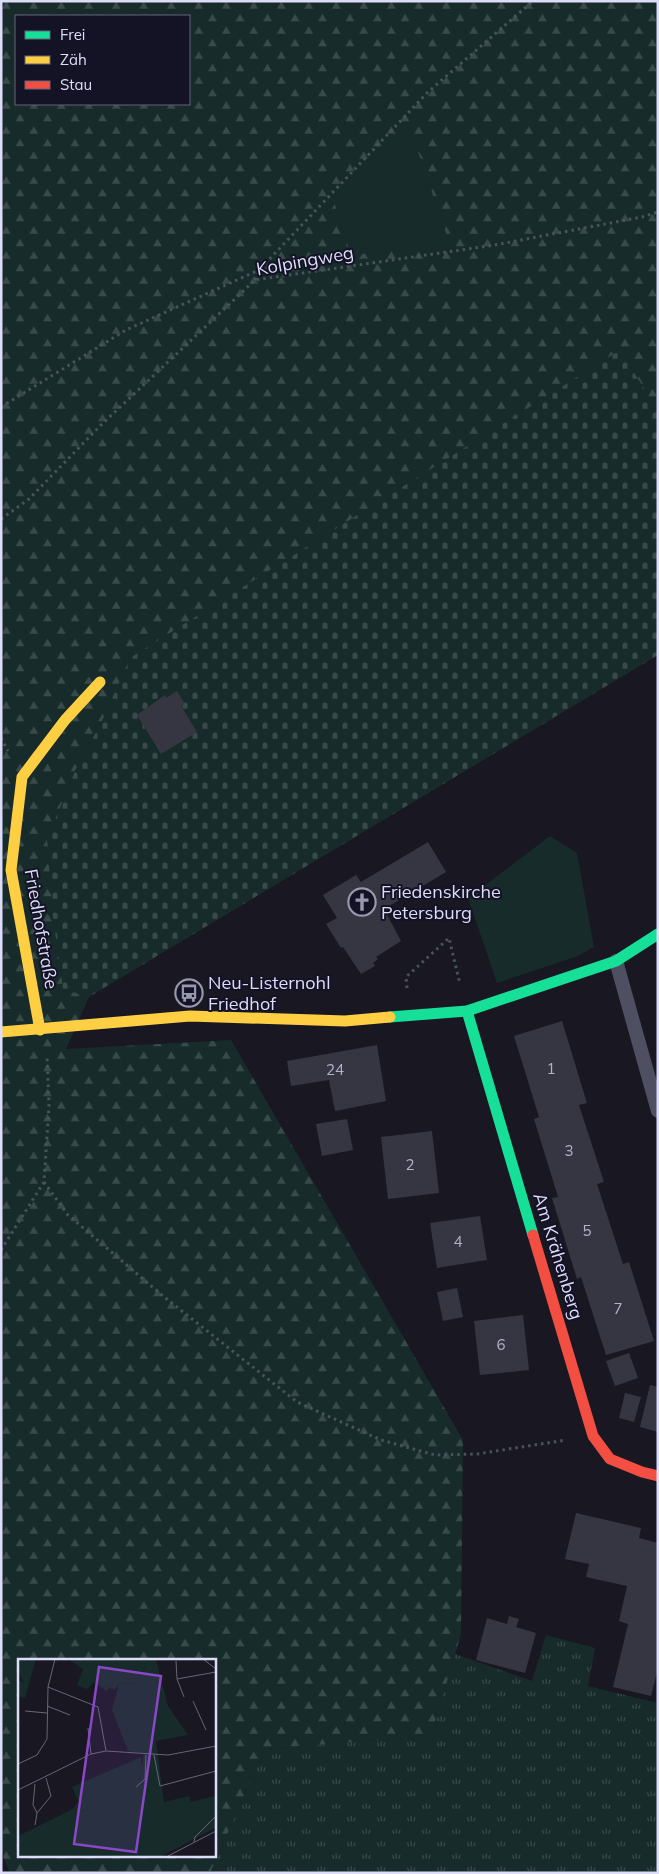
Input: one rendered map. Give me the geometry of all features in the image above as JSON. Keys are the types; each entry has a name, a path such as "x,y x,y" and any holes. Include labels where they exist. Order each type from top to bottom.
{"street":[{"name":"Friedhofstraße","path":"43,1030 11,870 22,777 65,720 100,682"},
{"path":"1,1032 43,1030 190,1016 345,1020 466,1011 616,961 658,934"},
{"name":"Am Krähenberg","path":"466,1011 593,1436 610,1459 642,1472 658,1476"}],"lane":[{"path":"616,961 658,1111"}],"path":[{"path":"1,407 126,330 260,269 428,92 533,1"},
{"name":"Kolpingweg","path":"1,519 29,499 100,426 256,280 495,245 642,217 658,212"},
{"path":"256,280 260,269"},
{"path":"1,750 7,750"},
{"path":"409,1015 406,977 450,938 466,1011"},
{"path":"1,1250 44,1182 49,1106 43,1030"},
{"path":"44,1182 68,1215 163,1296 296,1402 381,1440 435,1455 477,1454 593,1436"}],"green space":[{"path":"1,1 658,1 658,411 620,351 102,721 75,771 63,989 89,997 66,1049 231,1040 463,1440 461,1634 431,1736 265,1749 210,1873 10,1873 1,1852"},
{"path":"411,131 450,245 351,255 334,202"},
{"path":"620,350 658,411 658,655 89,997 63,989 53,917 47,840 75,771 102,721 130,658"},
{"path":"550,836 577,853 594,947 578,956 497,983 468,898"},
{"path":"546,1635 595,1648 588,1686 658,1703 658,1873 210,1873 265,1749 431,1736 455,1654 532,1681"}],"building":[{"path":"177,691 185,704 181,706 197,732 161,754 137,715 165,695 166,698"},
{"name":"Friedenskirche Petersburg","path":"428,842 446,872 384,909 401,941 376,957 378,959 373,963 375,966 361,974 326,924 337,918 323,895 356,875 361,882"},
{"path":"562,1021 587,1103 579,1105 604,1182 597,1184 623,1264 629,1262 654,1341 606,1355 581,1277 577,1279 552,1198 558,1197 534,1119 539,1117 514,1036"},
{"path":"377,1045 386,1101 335,1111 329,1080 291,1086 287,1061"},
{"path":"347,1119 353,1150 322,1156 316,1124"},
{"path":"432,1131 439,1193 388,1199 381,1137"},
{"path":"480,1216 487,1260 437,1268 430,1223"},
{"path":"457,1288 463,1317 443,1321 437,1292"},
{"path":"523,1315 529,1370 480,1375 474,1321"},
{"path":"629,1353 638,1378 615,1386 606,1361"},
{"path":"650,1385 658,1387 658,1432 640,1427"},
{"path":"625,1393 641,1397 634,1422 619,1418"},
{"path":"576,1513 641,1528 639,1538 658,1543 658,1668 651,1696 613,1687 628,1624 619,1621 627,1586 586,1577 589,1564 565,1559"},
{"path":"509,1616 519,1619 516,1627 536,1633 525,1673 476,1660 487,1618 507,1624"}],"traffic: fast":[{"path":"390,1017 467,1011 616,961 658,934"},
{"path":"467,1011 533,1235"}],"traffic: slow":[{"path":"40,1030 11,870 22,777 65,720 100,682"},
{"path":"1,1032 190,1016 345,1021 390,1017"}],"traffic: jam":[{"path":"533,1235 593,1436 610,1459 642,1472 658,1476"}],"place":[{"name":"Friedenskirche Petersburg","path":"362,902"},
{"name":"Neu-Listernohl Friedhof","path":"189,993"}]}
